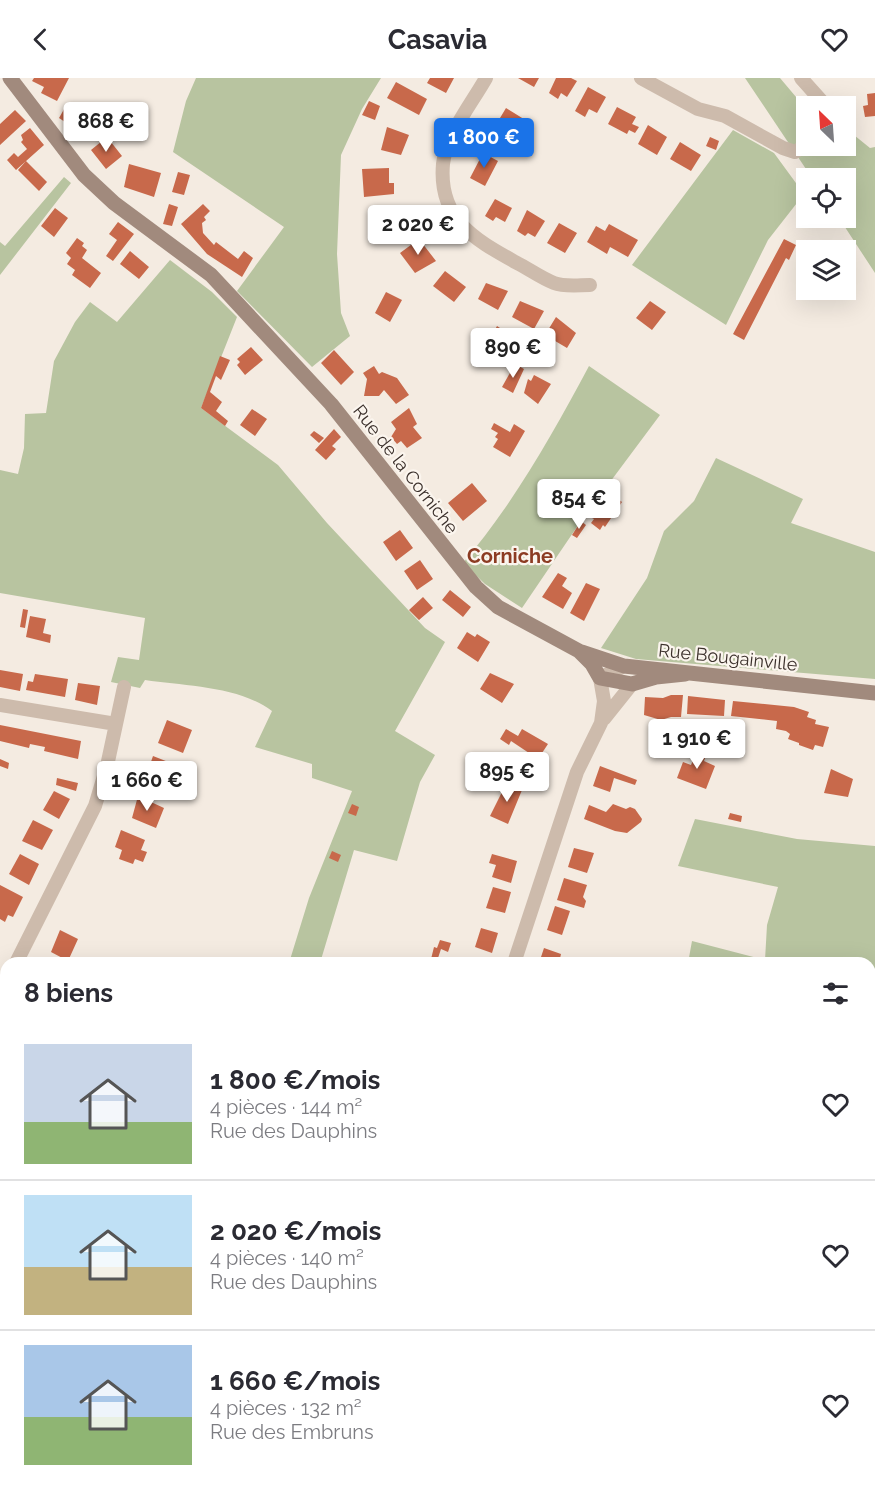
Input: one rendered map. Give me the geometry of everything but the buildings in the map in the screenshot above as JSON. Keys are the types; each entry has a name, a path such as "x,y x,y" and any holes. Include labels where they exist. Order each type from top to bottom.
{"street":[{"name":"Rue de la Corniche","path":"10,78 84,176 114,203 211,275 331,405 476,586 498,607 579,651 592,664 600,678"},
{"path":"486,78 451,140 443,162 445,192 450,207 468,234 480,243 555,284 590,285"},
{"path":"640,78 698,109 725,116 783,148 796,151"},
{"path":"801,78 817,96"},
{"name":"Rue Bougainville","path":"579,651 624,666 875,693"},
{"path":"600,678 624,666"},
{"path":"600,678 632,684 656,676 685,674"},
{"path":"600,678 604,701 601,723"},
{"path":"516,957 577,772 601,723 632,684"},
{"path":"19,957 94,806 124,687"},
{"path":"0,705 116,724"}],"green space":[{"path":"196,78 381,78 362,109 341,155 337,254 341,313 350,336 312,367 237,291 284,227 173,152 186,101"},
{"path":"745,78 780,78 796,97 796,154"},
{"path":"733,130 774,153 796,183 796,204 768,240 726,325 632,265"},
{"path":"856,137 870,148 875,147 875,273 856,244 856,240 853,240 846,228 856,228 856,168 805,168 797,156 856,156"},
{"path":"64,177 71,183 0,275 0,242 5,246"},
{"path":"170,260 212,292 237,317 201,408 278,465 327,523 425,628 445,642 395,731 435,755 420,782 397,861 354,850 322,957 291,957 309,898 352,791 312,778 312,764 255,747 272,711 244,696 211,688 145,680 140,688 111,682 118,657 139,660 145,618 0,593 0,470 18,474 24,448 25,414 46,413 54,361 75,322 90,302 117,322"},
{"path":"589,366 660,415 581,521 522,608 485,584 463,563 516,492"},
{"path":"716,458 803,499 791,523 875,552 875,679 636,659 601,648 647,578 664,531 694,501"},
{"path":"695,819 797,839 875,846 875,957 765,957 767,925 778,887 678,866"},
{"path":"692,941 753,957 689,957"}],"district":[{"name":"Corniche","path":"510,556"}]}
